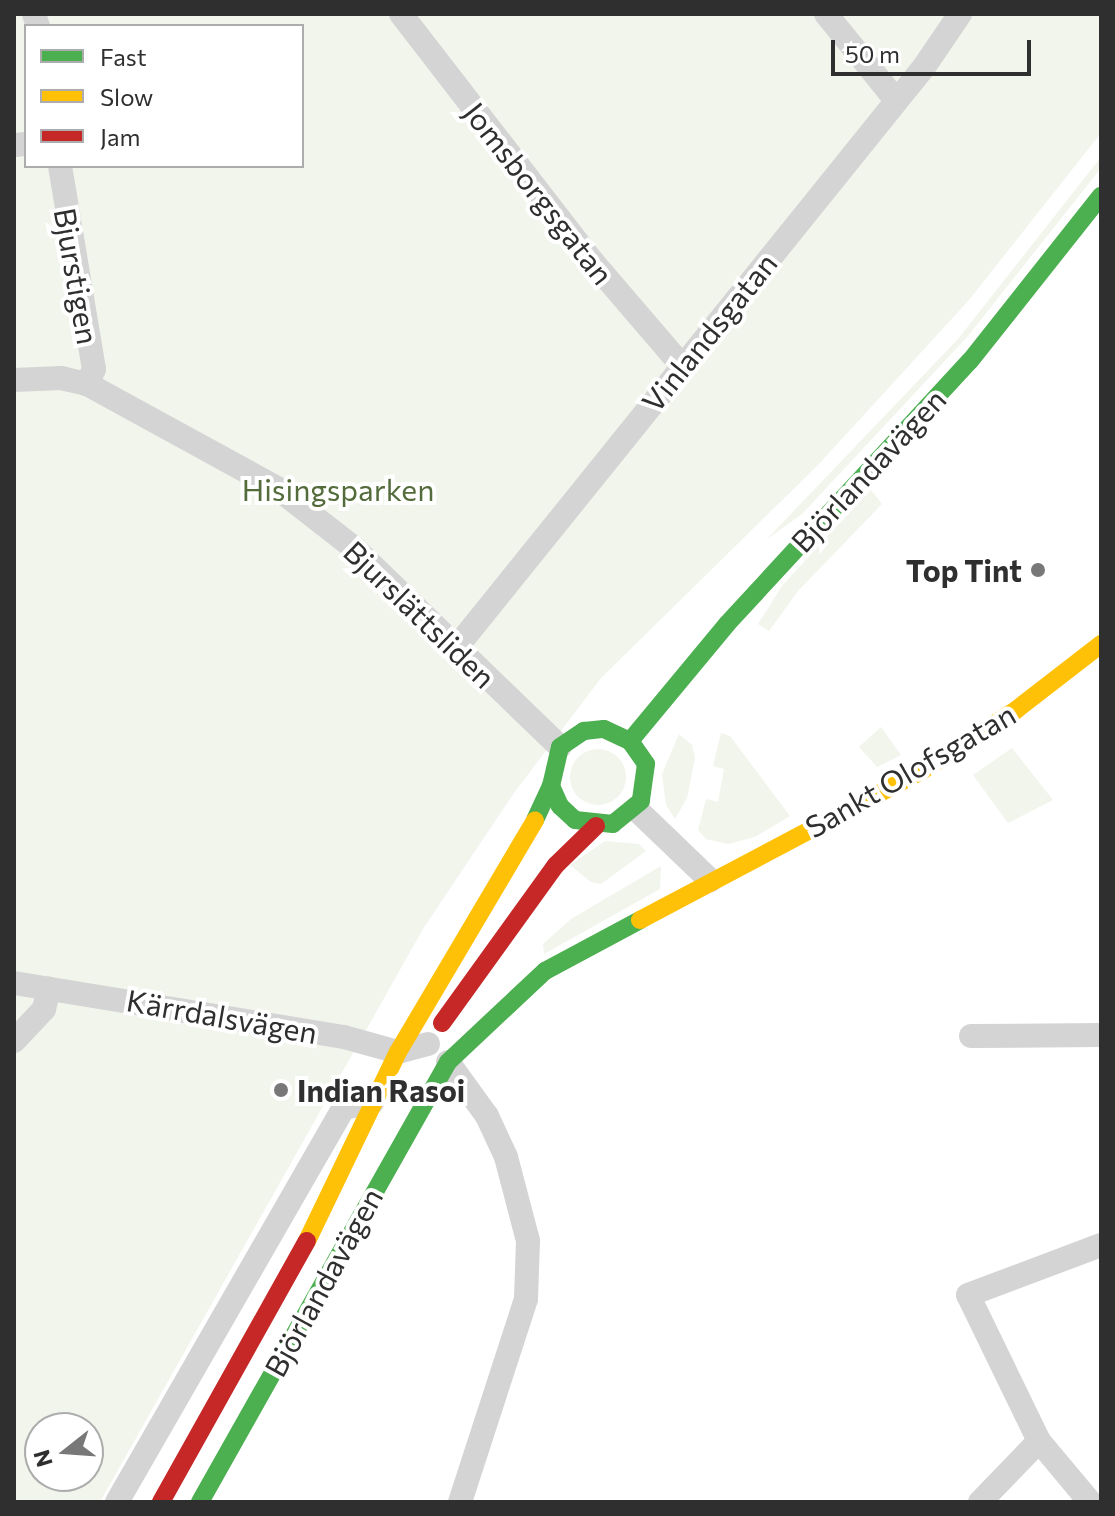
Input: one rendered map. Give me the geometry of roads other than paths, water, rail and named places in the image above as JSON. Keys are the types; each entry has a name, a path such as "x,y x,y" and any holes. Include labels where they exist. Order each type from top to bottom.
{"street":[{"name":"Jomsborgsgatan","path":"401,14 600,272 682,366"},
{"path":"826,14 896,100"},
{"name":"Vinlandsgatan","path":"456,648 896,100 960,14"},
{"name":"Bjurstigen","path":"60,168 94,369 87,384"},
{"name":"Björlandavägen","path":"630,741 737,613 970,361 1101,196"},
{"name":"Bjurslättsliden","path":"14,380 61,378 87,384 277,488 354,548 560,747"},
{"name":"Sankt Olofsgatan","path":"448,1062 545,971 710,880 923,770 1016,710 1101,644"},
{"path":"551,786 567,814 596,826 622,820 636,809 647,774 630,741 594,729 560,747"},
{"name":"Björlandavägen","path":"329,1202 351,1178 551,786 552,766 560,747"},
{"path":"636,809 710,880"},
{"path":"406,1068 428,1044 518,915 596,826"},
{"name":"Kärrdalsvägen","path":"14,983 144,1001 358,1040 406,1068"},
{"path":"14,1041 44,1009 49,989"},
{"path":"971,1036 1101,1035"},
{"path":"448,1062 487,1116 506,1157 528,1241 526,1299 460,1502"},
{"name":"Björlandavägen","path":"200,1502 448,1062"},
{"name":"Björlandavägen","path":"161,1502 329,1202 339,1168 372,1102 406,1068"},
{"path":"117,1502 338,1117 344,1108 372,1102"},
{"path":"1090,1502 1039,1441 968,1295 1101,1245"},
{"path":"980,1502 1039,1441"}],"place":[{"name":"Top Tint","path":"1038,570"},
{"name":"Indian Rasoi","path":"281,1090"}],"park label":[{"name":"Hisingsparken","path":"338,489"}]}
